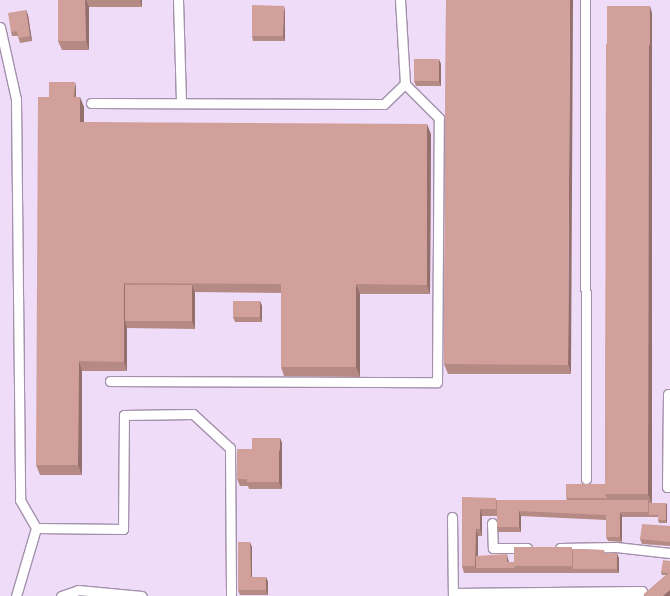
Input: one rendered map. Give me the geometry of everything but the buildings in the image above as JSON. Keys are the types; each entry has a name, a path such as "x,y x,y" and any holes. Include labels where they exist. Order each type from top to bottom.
{"lane":[{"path":"178,0 181,103"},
{"path":"110,381 437,382 439,118 405,84 400,0"},
{"path":"585,0 586,479"},
{"path":"0,27 16,99 20,500 36,528 16,596"},
{"path":"91,103 384,104 405,84"},
{"path":"668,394 667,487 670,487"},
{"path":"36,528 123,529 124,415 193,414 230,448 231,596"},
{"path":"452,517 453,595 642,591"},
{"path":"492,523 493,548 616,547 670,553"},
{"path":"61,596 78,590 112,595 142,596"}]}
